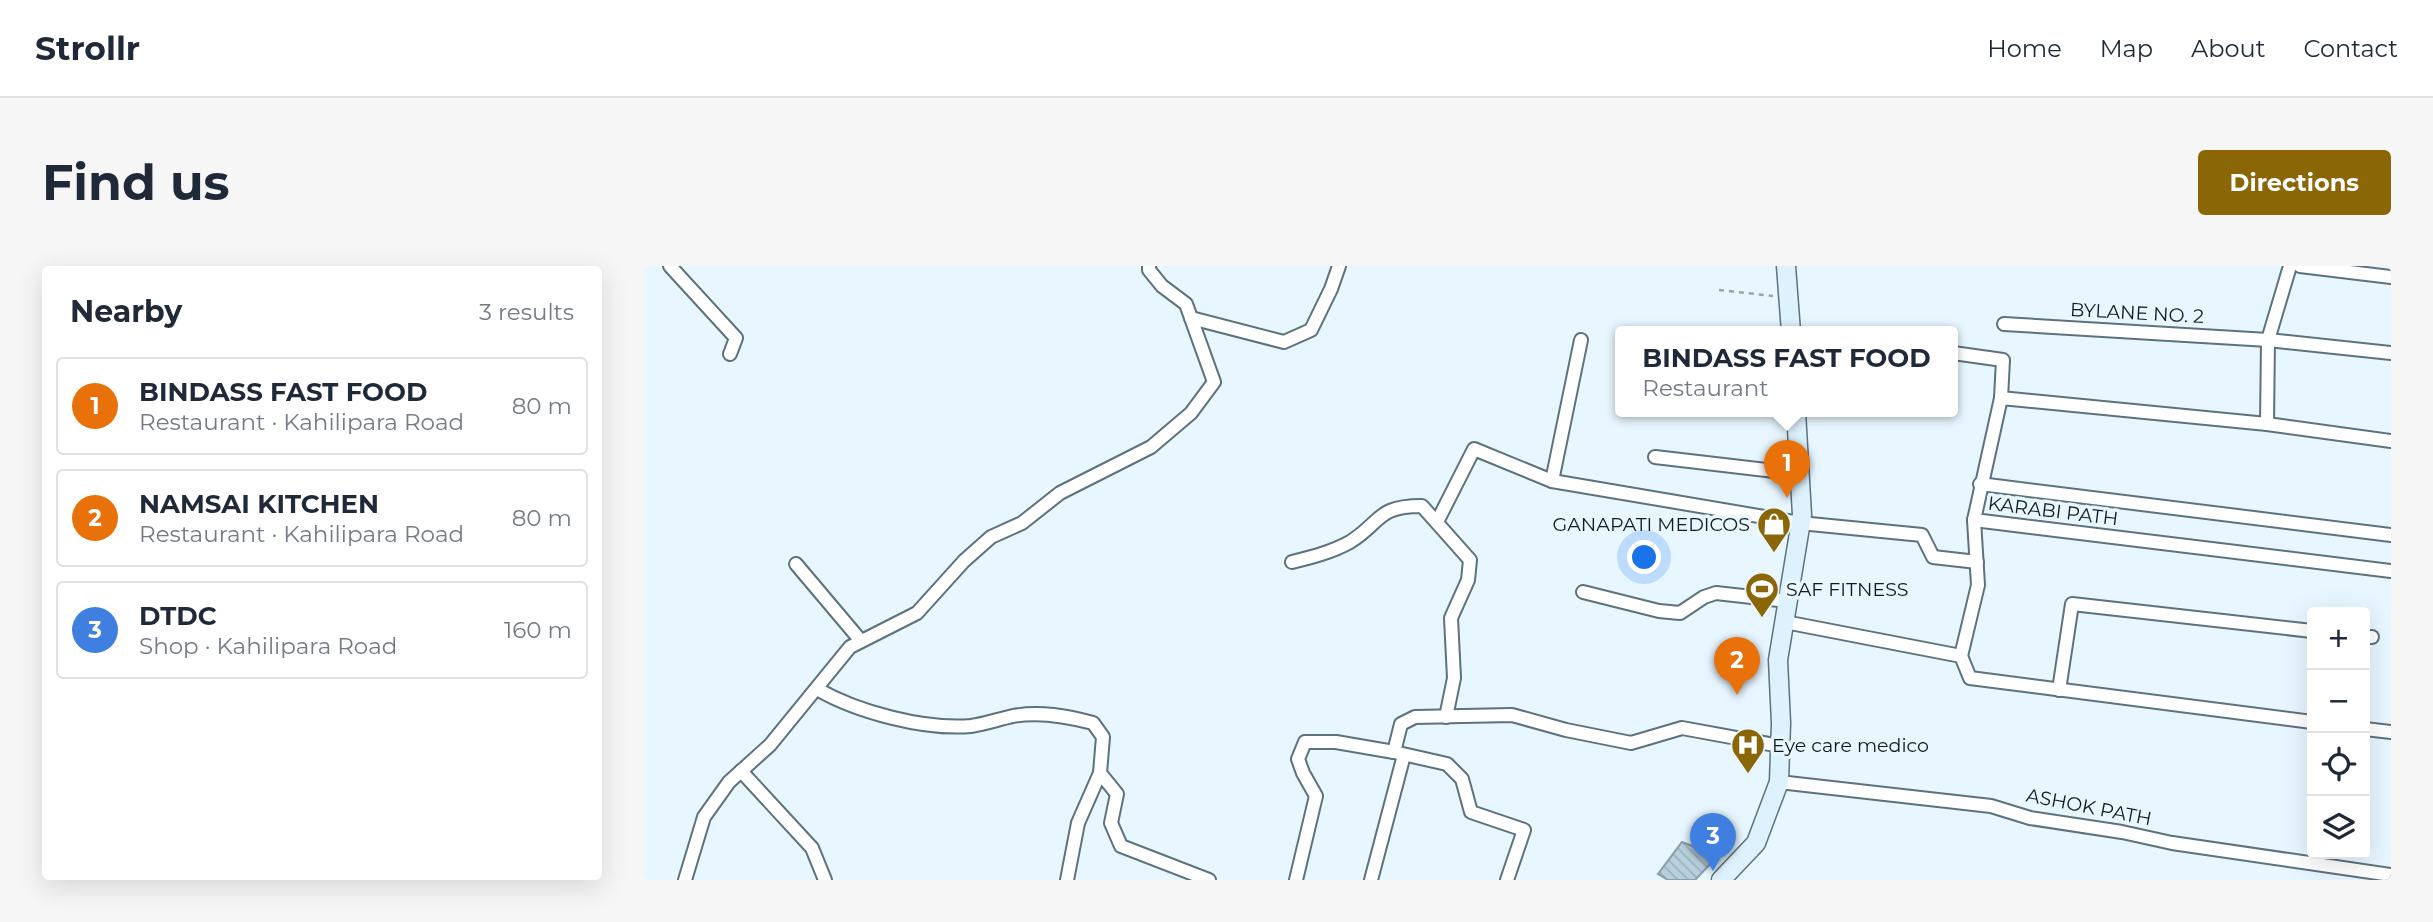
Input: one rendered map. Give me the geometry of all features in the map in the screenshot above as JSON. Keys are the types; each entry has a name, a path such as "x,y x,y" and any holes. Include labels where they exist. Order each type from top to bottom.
{"main road":[{"path":"1786,266 1793,326"},
{"path":"1721,880 1756,842 1779,782 1778,660 1800,523 1796,417"}],"street":[{"path":"670,266 736,338 730,354"},
{"path":"685,880 704,817 729,782 771,745 850,647 917,613 954,571 991,537 1022,523 1060,492 1151,447 1191,413 1214,382 1186,304 1162,286 1149,270 1149,266"},
{"path":"1191,318 1284,342 1311,331 1339,266"},
{"path":"2267,424 2268,340 2290,266"},
{"path":"2300,266 2391,277"},
{"name":"BYLANE NO. 2","path":"2004,324 2268,340 2391,352"},
{"path":"1552,481 1581,340"},
{"name":"KARABI PATH","path":"1958,354 2003,360 2001,398 1974,520 2391,571"},
{"path":"2001,398 2267,424 2391,441"},
{"path":"1437,522 1474,449 1552,481 1800,523 1922,535 1933,557 1976,562"},
{"path":"1655,457 1800,474"},
{"path":"1980,484 2391,535"},
{"path":"1292,562 1321,555 1351,541 1381,514 1402,506 1422,506 1470,560 1468,580 1451,618 1454,678 1446,718"},
{"path":"1974,520 1978,585 1961,656 1970,678 2307,721"},
{"path":"796,564 861,641"},
{"path":"1583,592 1658,611 1680,613 1704,597 1716,593 1788,601"},
{"path":"2059,690 2072,604 2307,630"},
{"path":"1785,622 1961,656"},
{"path":"817,689 838,701 923,723 971,726 1016,715 1061,715 1093,723 1103,737 1100,773 1078,823 1068,880"},
{"path":"1371,880 1399,753 1401,723 1415,718 1512,715 1566,730 1631,743 1682,727 1780,746"},
{"path":"2370,730 2391,732"},
{"path":"1296,880 1316,796 1298,759 1305,742 1336,742 1447,764 1462,779 1471,812 1524,830 1507,880"},
{"path":"741,771 812,848 825,880"},
{"path":"1100,773 1117,794 1111,823 1121,846 1209,880"},
{"name":"ASHOK PATH","path":"1779,782 1991,806 2031,818 2122,832 2172,843 2391,875"}],"path":[{"path":"1718,290 1773,296"}],"building":[{"path":"1682,842 1718,856 1695,880 1668,880 1658,874"}],"place":[{"name":"BINDASS FAST FOOD","path":"1787,498"},
{"name":"GANAPATI MEDICOS","path":"1774,554"},
{"name":"SAF FITNESS","path":"1762,619"},
{"name":"NAMSAI KITCHEN","path":"1737,695"},
{"name":"Eye care medico","path":"1748,775"},
{"name":"DTDC","path":"1713,871"}]}
